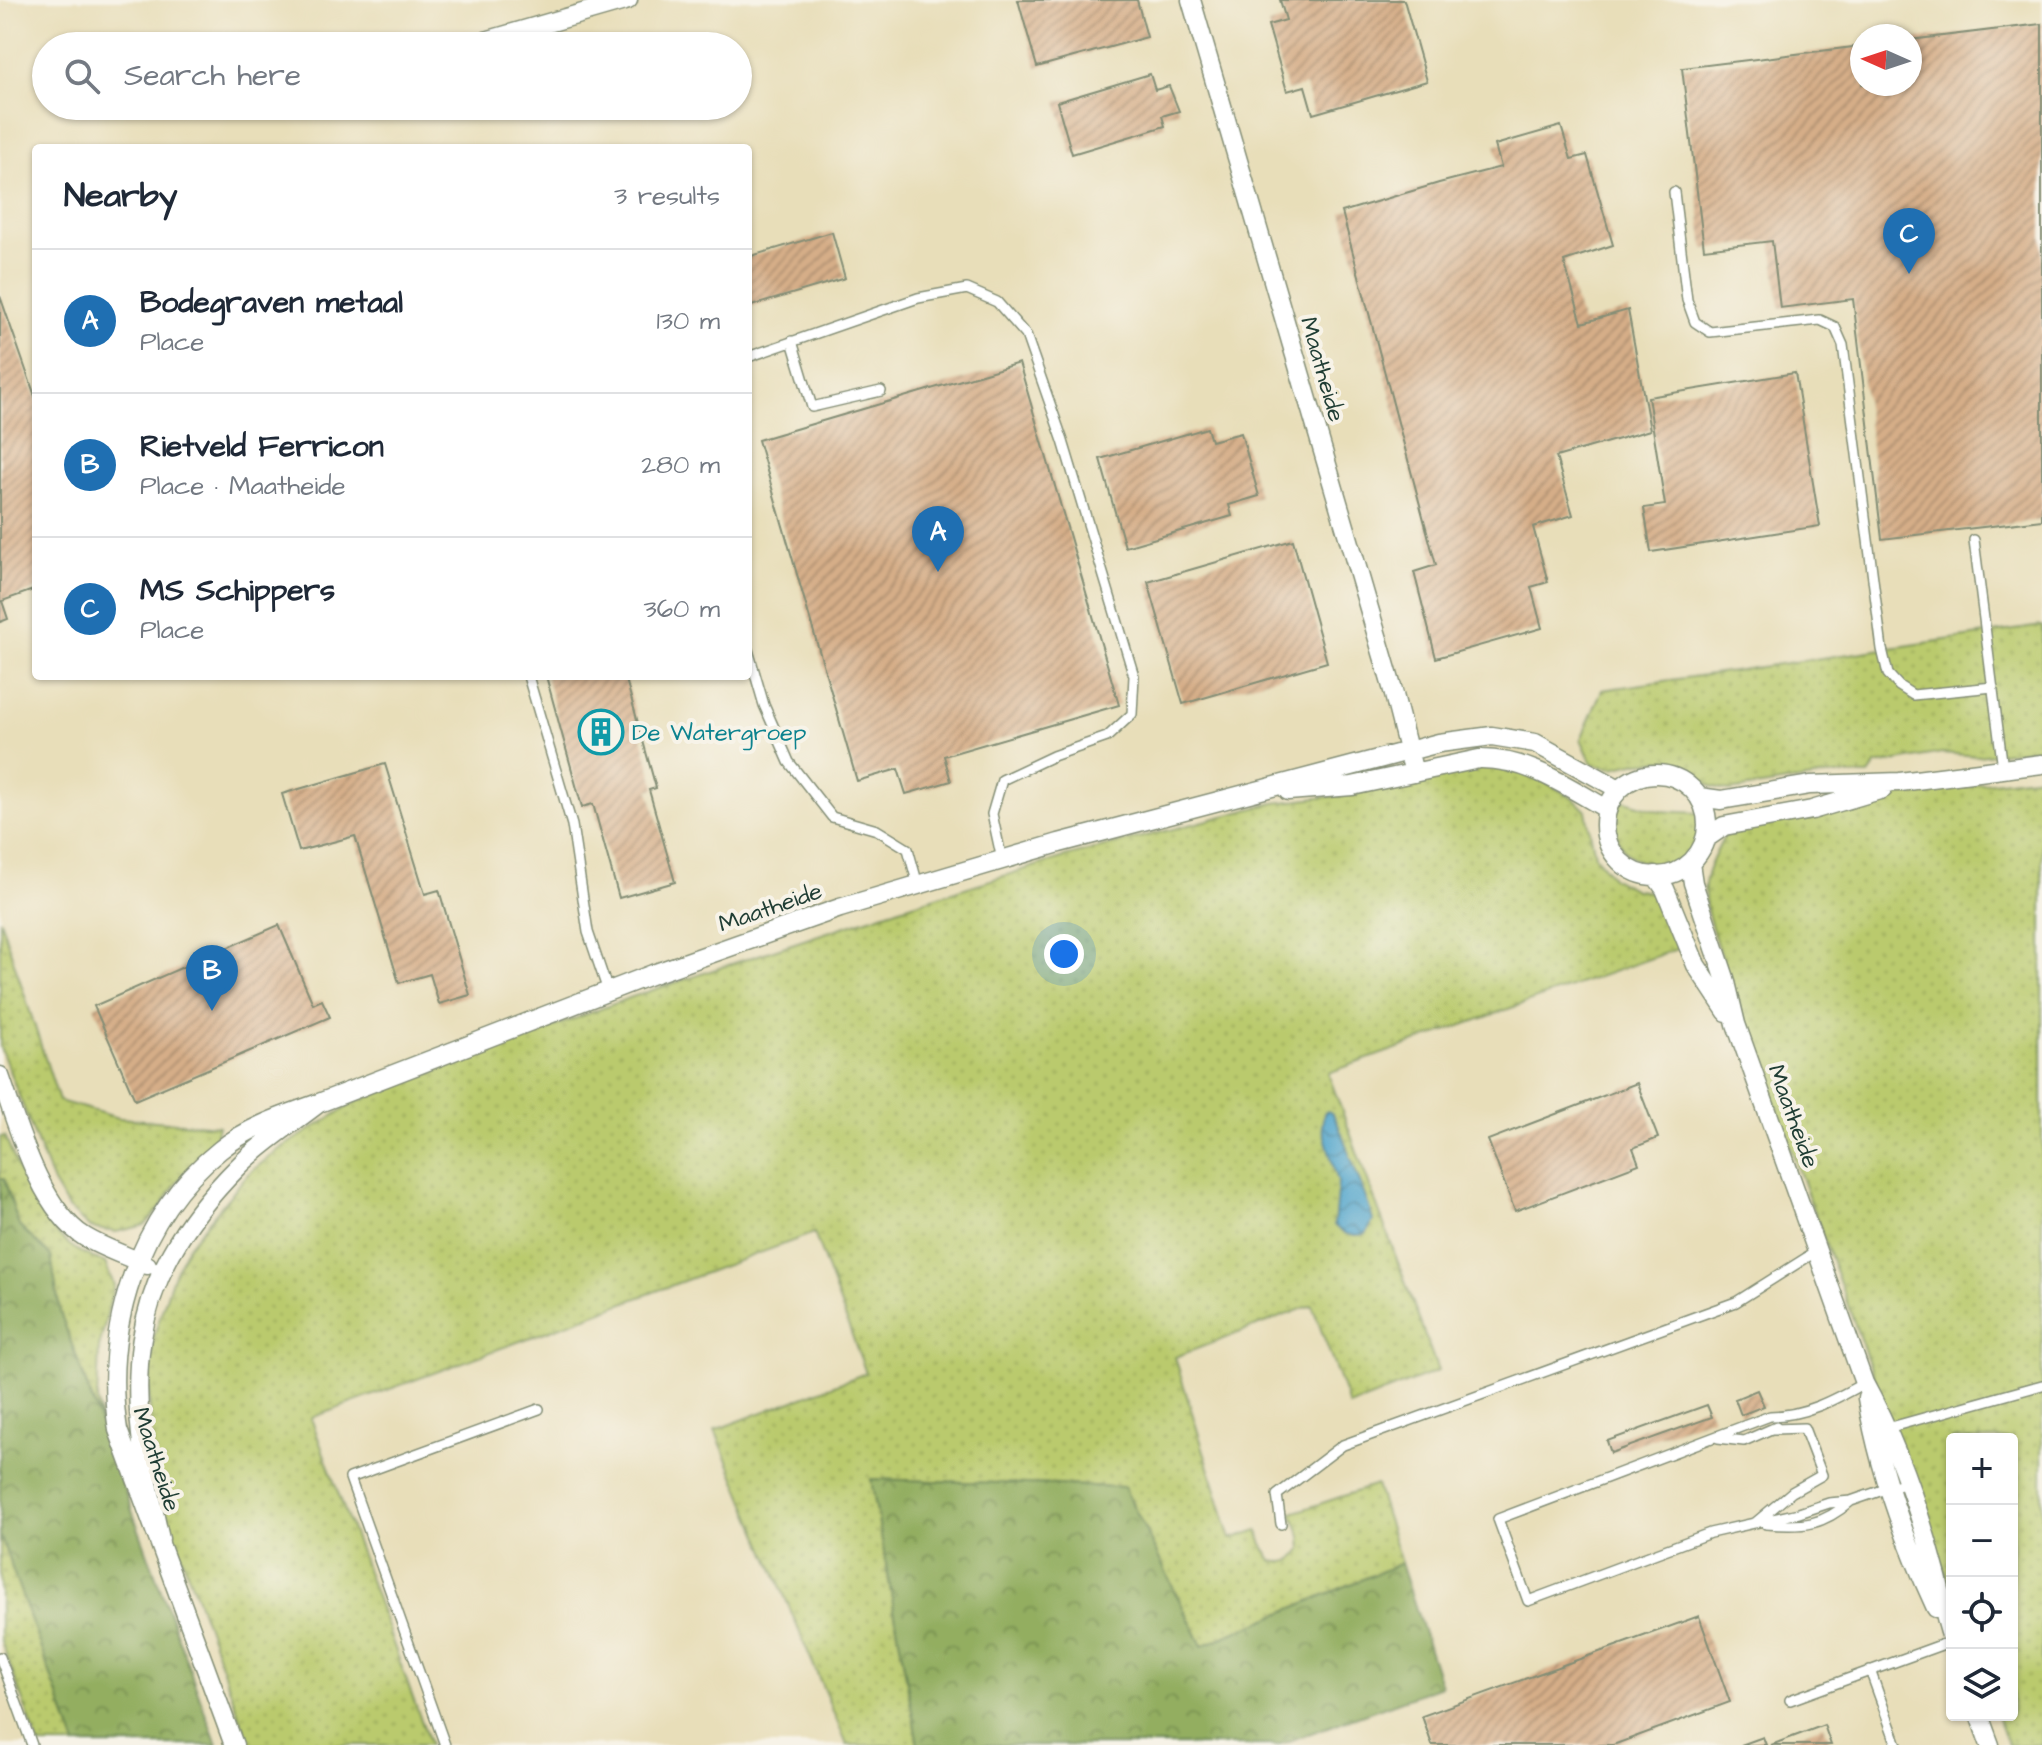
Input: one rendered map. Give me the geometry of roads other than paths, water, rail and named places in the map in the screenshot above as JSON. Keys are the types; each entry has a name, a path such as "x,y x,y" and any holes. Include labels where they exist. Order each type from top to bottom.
{"street":[{"path":"517,32 628,0"},
{"name":"Maatheide","path":"1191,0 1414,773"},
{"name":"Maatheide","path":"234,1745 160,1539 134,1479 118,1430 113,1399 115,1350 123,1307 138,1261 154,1229 185,1184 220,1149 264,1123 608,991 780,929 1002,860 1409,751 1476,736 1535,743 1619,789"},
{"name":"Maatheide","path":"1249,793 1352,786 1479,759 1527,765 1607,809"},
{"path":"1699,797 1721,800 1810,785 1900,782 2042,764"},
{"path":"1661,774 1676,777 1699,797 1707,825 1705,839 1699,852 1679,871 1645,875 1629,869 1616,857 1608,842 1605,826 1607,809 1619,789 1631,780 1661,774"},
{"path":"1705,839 1724,826 1812,810 1900,782"},
{"name":"Maatheide","path":"1690,863 1693,883 1725,978 1736,1024 1864,1383 1897,1485 1937,1574 1946,1614"},
{"path":"1655,875 1665,889 1696,965 1736,1024"},
{"path":"0,1076 43,1188 59,1215 84,1237 162,1271"},
{"name":"Maatheide","path":"160,1539 144,1468 137,1399 141,1337 162,1271 186,1228 240,1165 319,1103"},
{"path":"1981,1721 1990,1745"}],"lane":[{"path":"1674,192 1687,300 1695,322 1710,332 1820,320 1835,327 1843,345 1882,649 1888,674 1913,695 1993,687"},
{"path":"752,356 918,298 967,289 997,302 1026,335 1066,449 1134,676 1132,714 1107,737 1053,756 1002,780 992,814 1002,860"},
{"path":"792,341 812,407 881,391"},
{"path":"1974,540 2003,769"},
{"path":"752,664 764,705 789,762 832,817 877,830 908,849 918,885"},
{"path":"529,680 572,825 588,932 608,991"},
{"path":"1281,1524 1277,1495 1343,1445 1736,1302 1817,1251"},
{"path":"1864,1383 1832,1401 1786,1416 1770,1416 1498,1519 1528,1601 1710,1533 1755,1523 1803,1527 1834,1516 1851,1501 1897,1485"},
{"path":"1880,1430 2042,1385"},
{"path":"445,1745 350,1478 539,1409"},
{"path":"1774,1429 1786,1416"},
{"path":"1714,1438 1744,1441 1774,1429 1804,1428 1822,1475 1792,1492 1755,1523"},
{"path":"1790,1700 1946,1638"},
{"path":"0,1657 32,1745"},
{"path":"1870,1670 1897,1745"}],"water":[{"path":"1328,1111 1338,1124 1369,1207 1373,1221 1366,1234 1348,1234 1334,1225 1338,1182 1322,1126 1324,1113"}],"place":[{"name":"MS Schippers","path":"1909,274"},
{"name":"Bodegraven metaal","path":"938,572"},
{"name":"De Watergroep","path":"601,732"},
{"name":"Rietveld Ferricon","path":"212,1011"}]}
